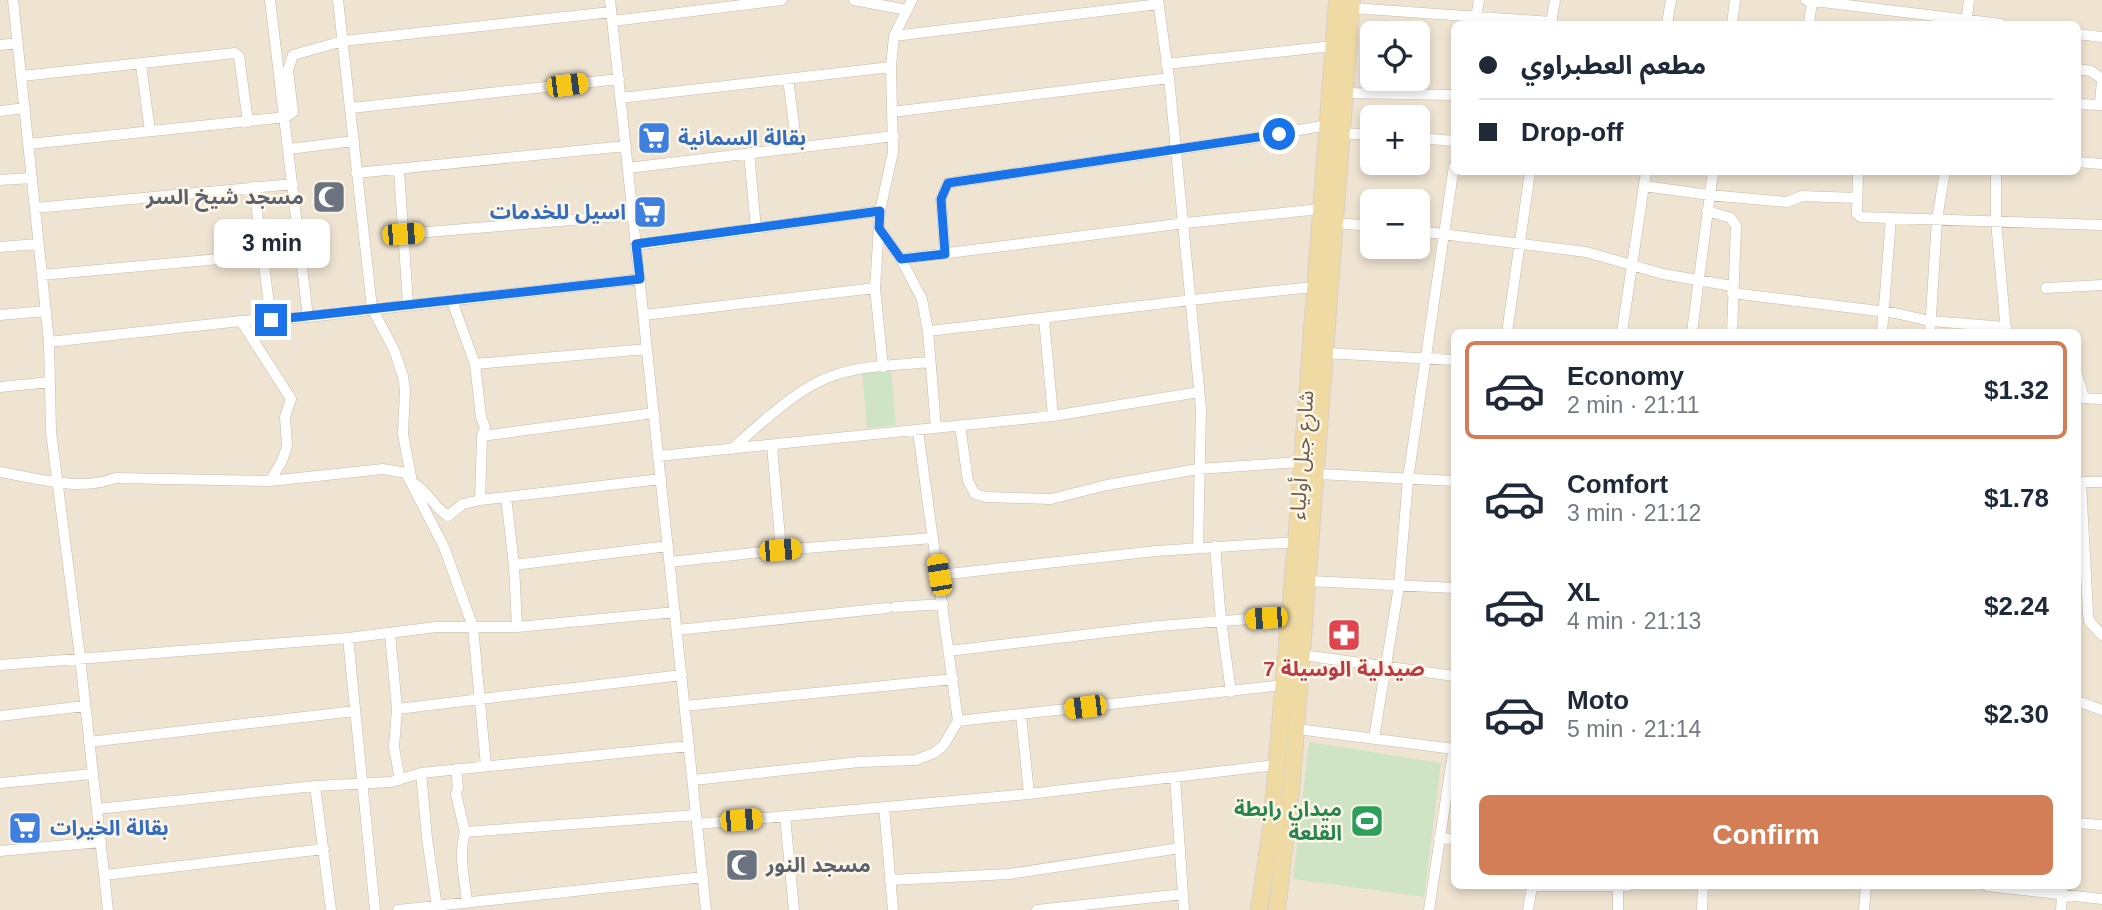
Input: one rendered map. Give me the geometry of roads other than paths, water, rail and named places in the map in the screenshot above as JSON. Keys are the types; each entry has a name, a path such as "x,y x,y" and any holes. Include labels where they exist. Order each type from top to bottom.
{"main road":[{"name":"شارع جبل أولياء","path":"1259,910 1271,828 1296,542 1337,0"},
{"name":"شارع جبل أولياء","path":"1277,910 1297,729 1352,4"}],"street":[{"path":"0,1 11,0 22,76 49,342 51,432 105,875 105,910"},
{"path":"270,0 308,317"},
{"path":"338,0 372,308 390,341 403,376 403,434 412,482"},
{"path":"610,0 706,910"},
{"path":"29,144 286,117 293,112 288,70 293,55 343,41 782,0"},
{"path":"854,0 910,5 894,36 891,67 894,136 890,173 880,211 875,288 883,366"},
{"path":"1077,0 1080,13"},
{"path":"1352,4 1476,21 1479,0"},
{"path":"1552,21 1555,0"},
{"path":"1668,21 1671,0"},
{"path":"1732,21 1735,0"},
{"path":"1966,21 1969,0"},
{"path":"1810,21 1815,1 1959,21"},
{"path":"894,36 1158,2 1170,78 1201,408 1198,548"},
{"path":"2081,34 2102,37"},
{"path":"0,45 18,43"},
{"path":"1166,64 1333,46"},
{"path":"22,76 238,53 248,121"},
{"path":"141,65 150,131"},
{"path":"620,98 891,67"},
{"path":"2081,70 2095,72 2102,80 2101,105 2081,104"},
{"path":"892,112 1170,78"},
{"path":"351,108 619,79"},
{"path":"788,79 797,148"},
{"path":"1345,93 1451,95"},
{"path":"0,111 25,108"},
{"path":"945,254 941,199 948,183 1326,125"},
{"path":"1342,133 1360,134"},
{"path":"628,168 894,136"},
{"path":"1430,139 1451,141"},
{"path":"289,149 354,141"},
{"path":"356,173 626,146"},
{"path":"749,153 756,229"},
{"path":"2081,162 2102,164"},
{"path":"399,170 408,304"},
{"path":"1374,738 1398,586 1408,479 1424,358 1453,175"},
{"path":"1507,329 1530,175"},
{"path":"1622,329 1646,175"},
{"path":"1692,329 1712,175"},
{"path":"1858,175 1858,216 2102,225"},
{"path":"1930,327 1937,219 1944,175"},
{"path":"1996,175 1996,221 2006,329"},
{"path":"0,180 32,178"},
{"path":"35,208 293,184"},
{"path":"1644,186 1787,202 1802,196 1857,198"},
{"path":"254,187 271,320"},
{"path":"901,259 1320,209"},
{"path":"636,244 880,211"},
{"path":"1707,211 1731,218 1736,226 1732,329"},
{"path":"403,234 633,215"},
{"path":"1882,329 1891,218"},
{"path":"1335,223 1360,225"},
{"path":"879,228 901,259 922,299 928,331 936,428"},
{"path":"1430,232 1586,252 1663,274 1732,289 1883,313 1930,327 1981,329"},
{"path":"0,247 38,244"},
{"path":"42,275 263,255"},
{"path":"49,342 241,321 308,317 640,279"},
{"path":"2046,288 2102,285"},
{"path":"928,331 1044,319 1190,299 1315,287"},
{"path":"644,315 875,288"},
{"path":"452,301 475,364 481,417 485,426 482,436 480,500"},
{"path":"0,315 46,311"},
{"path":"1044,319 1053,416"},
{"path":"241,321 291,399 285,417 287,446 270,481"},
{"path":"475,364 647,349"},
{"path":"1324,353 1451,360"},
{"path":"731,449 763,421 820,382 851,370 930,362"},
{"path":"0,387 50,382"},
{"path":"659,456 1053,416 1199,392"},
{"path":"2081,398 2102,398"},
{"path":"482,436 654,413"},
{"path":"960,425 968,481 975,494 986,497 1051,499 1107,485 1198,469 1301,462"},
{"path":"694,780 859,762 915,760 934,753 943,746 958,721 918,431"},
{"path":"772,445 780,550"},
{"path":"0,472 58,482 102,484 115,478 270,481 390,469 406,473 444,548 473,628 486,766"},
{"path":"1318,474 1451,481"},
{"path":"412,482 425,489 434,507 448,516 463,504 480,500 661,479"},
{"path":"2081,482 2102,482"},
{"path":"506,497 514,565 517,626"},
{"path":"2081,511 2089,621 2102,635"},
{"path":"670,562 933,538"},
{"path":"939,575 1215,546 1296,542"},
{"path":"514,565 668,546"},
{"path":"1215,546 1221,621 1231,692"},
{"path":"1309,581 1451,588"},
{"path":"677,630 943,604"},
{"path":"0,665 348,638 436,628 517,626 675,612"},
{"path":"949,651 1158,626 1289,616"},
{"path":"390,634 397,709 394,747 400,780"},
{"path":"348,638 375,910"},
{"path":"1303,654 1451,676"},
{"path":"397,709 682,675"},
{"path":"685,705 953,679"},
{"path":"958,721 1283,685"},
{"path":"2081,702 2101,706"},
{"path":"0,716 85,706"},
{"path":"89,742 355,711"},
{"path":"1021,715 1029,794"},
{"path":"1297,729 1451,748"},
{"path":"97,808 315,786 362,785 400,780 421,773 689,746"},
{"path":"465,832 785,816 1029,794 1275,765"},
{"path":"1429,910 1451,766"},
{"path":"456,769 456,794 465,832 461,859 467,903"},
{"path":"421,773 437,907"},
{"path":"0,783 92,774"},
{"path":"1175,777 1184,910"},
{"path":"315,786 331,910"},
{"path":"884,807 893,910"},
{"path":"785,816 794,910"},
{"path":"2081,823 2102,825"},
{"path":"1439,838 1451,839"},
{"path":"0,851 101,842"},
{"path":"890,880 1009,874 1180,848"},
{"path":"105,875 324,849"},
{"path":"404,910 456,908 467,903 703,877"},
{"path":"1528,910 1532,889"},
{"path":"1618,889 1618,910"},
{"path":"1702,910 1703,889"},
{"path":"1864,910 1866,889"},
{"path":"2061,910 2063,889 2102,899"},
{"path":"1037,910 1183,894"}],"place":[{"name":"بقالة السمانية","path":"654,138"},
{"name":"مسجد شيخ السر","path":"329,197"},
{"name":"اسيل للخدمات","path":"650,212"},
{"name":"صيدلية الوسيلة 7","path":"1344,635"},
{"name":"ميدان رابطة القلعة","path":"1367,821"},
{"name":"بقالة الخيرات","path":"25,828"},
{"name":"مسجد النور","path":"742,865"}]}
